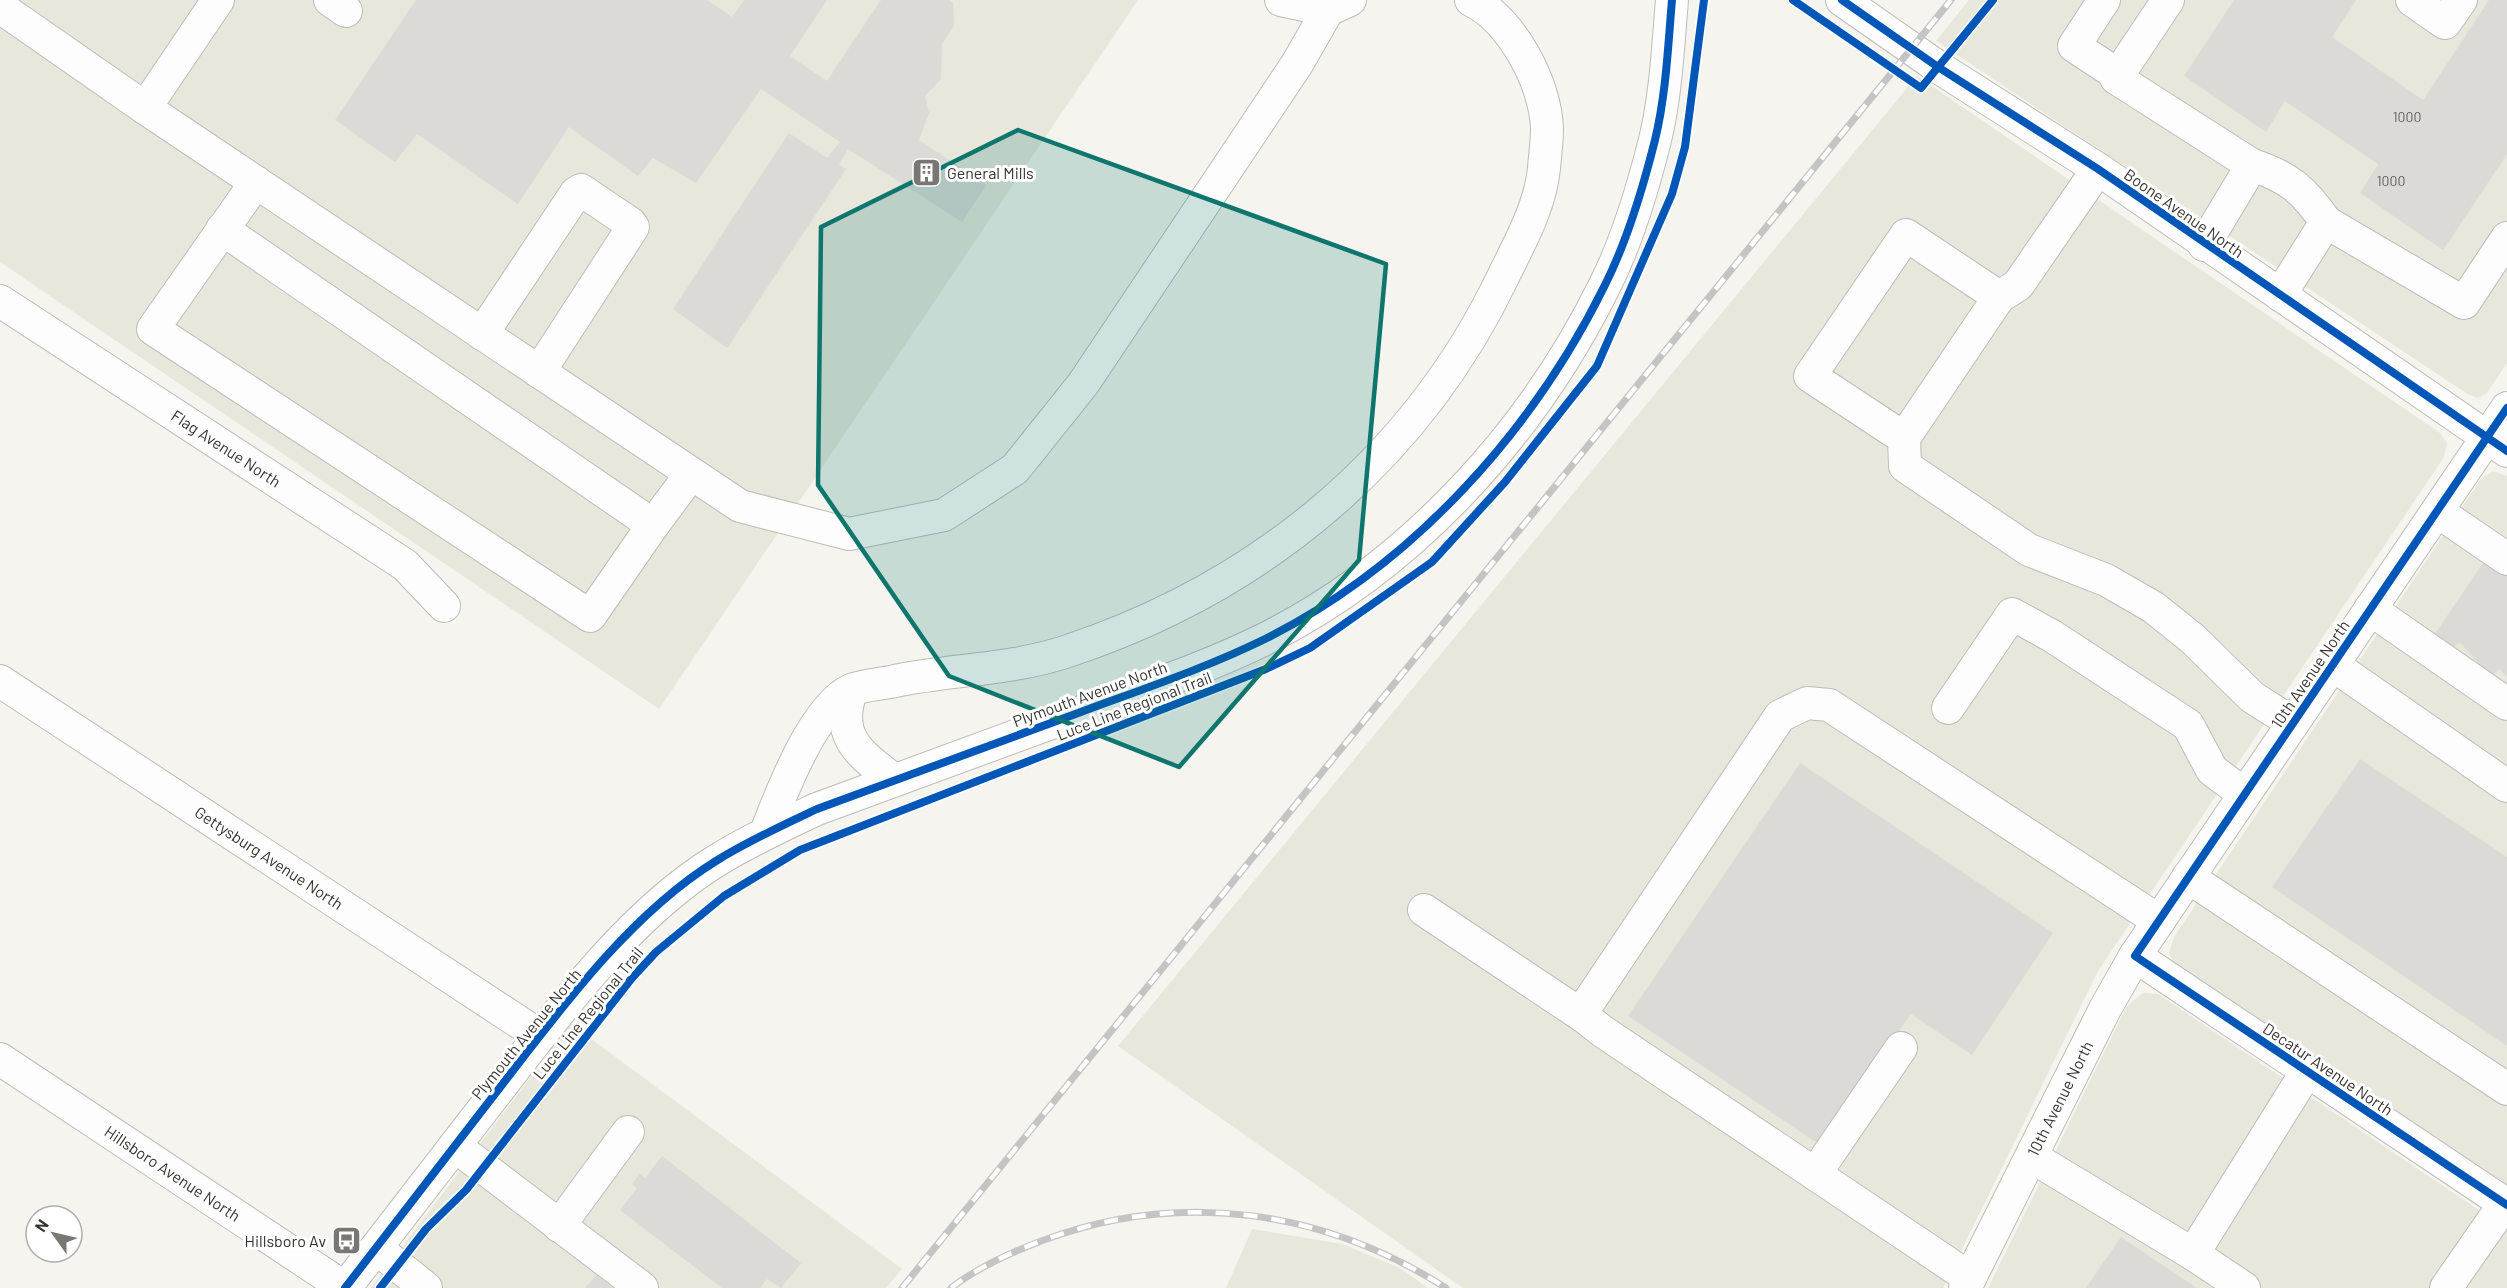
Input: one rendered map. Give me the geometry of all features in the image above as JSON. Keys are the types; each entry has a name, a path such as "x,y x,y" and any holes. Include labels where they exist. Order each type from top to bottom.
{"street":[{"path":"145,108 218,0"},
{"path":"1281,0 1339,5"},
{"path":"766,832 779,797 817,723 831,704 852,690 924,675 994,668 1066,652 1156,617 1252,565 1330,507 1412,422 1480,325 1525,232 1544,176 1547,127 1536,77 1513,39 1485,7 1471,0"},
{"name":"Plymouth Avenue North","path":"345,1288 540,1036 592,974 639,924 715,861 766,832 894,780 1200,668 1267,638 1332,599 1393,557 1445,506 1521,420 1567,355 1606,283 1634,213 1656,137 1672,0"},
{"name":"Boone Avenue North","path":"1842,0 1938,67 2098,169 2497,444"},
{"path":"2104,0 2074,46 2118,75"},
{"path":"2168,0 2116,78 2252,165 2280,174 2301,189 2326,222 2464,303 2507,238"},
{"path":"2412,0 2445,23 2461,0"},
{"path":"0,7 145,108 740,506 849,534 944,515 1015,470 1089,374 1339,5"},
{"path":"2204,244 2252,165"},
{"path":"2098,169 2018,285 1999,297 1904,438 1905,466 2029,550 2106,580 2153,607 2193,639 2252,697 2293,723"},
{"path":"256,182 153,328 590,616 691,474"},
{"path":"482,334 576,193 581,190 633,227 539,372"},
{"path":"2280,295 2326,222"},
{"path":"222,229 653,525"},
{"path":"1904,438 1810,376 1906,235 1999,297"},
{"name":"Flag Avenue North","path":"0,301 405,565 444,606"},
{"name":"10th Avenue North","path":"1967,1283 2105,1009 2135,956 2437,511 2497,444 2507,408"},
{"path":"2437,511 2507,559"},
{"path":"2370,609 2507,704"},
{"path":"1948,708 2012,614 2052,636 2188,725 2212,770 2244,795"},
{"path":"2333,665 2507,786"},
{"name":"Gettysburg Avenue North","path":"0,681 540,1036"},
{"path":"852,690 845,707 849,733 859,753 894,780"},
{"path":"1583,1016 1588,1003 1780,716 1807,704 1829,705 2158,921"},
{"path":"2188,877 2507,1089"},
{"path":"1424,910 1815,1174 1967,1283"},
{"name":"Decatur Avenue North","path":"2135,956 2506,1204"},
{"path":"1815,1174 1901,1048"},
{"name":"Hillsboro Avenue North","path":"0,1059 345,1288"},
{"path":"2193,1254 2307,1071"},
{"path":"559,1226 628,1132"},
{"path":"455,1146 642,1288"},
{"path":"2032,1156 2193,1254 2244,1288"},
{"path":"2446,1288 2506,1204"},
{"path":"376,1248 426,1288"}],"highlighted area":[{"path":"1018,130 1386,264 1359,560 1179,767 949,676 818,485 821,227"}],"shaded area":[{"path":"0,0 1138,0 659,709 0,262"},
{"path":"1969,0 2507,0 2507,363 2487,393 2478,398 2469,395 1936,41"},
{"path":"1917,76 2440,433 2447,443 2444,457 2098,971 1943,1288 1463,1288 1118,1046"},
{"path":"2493,471 2507,476 2507,1190 2177,969 2169,953 2174,937 2481,479"},
{"path":"2143,993 2158,994 2507,1229 2507,1288 1988,1288 2127,1006"},
{"path":"571,1024 902,1269 886,1288 371,1288"},
{"path":"1252,1229 1342,1244 1400,1268 1428,1288 1226,1288"}],"building":[{"name":"General Mills","path":"416,0 707,0 732,17 744,0 827,0 790,56 827,81 881,0 950,0 953,3 954,26 942,44 941,79 925,96 929,113 919,140 987,185 962,222 848,149 839,165 846,169 727,348 673,309 789,133 827,158 840,142 761,89 696,183 653,158 638,176 569,127 518,204 417,134 395,162 335,120"},
{"path":"2234,0 2356,0 2332,37 2423,100 2489,0 2507,0 2507,154 2443,250 2360,193 2378,164 2285,101 2266,132 2184,76"},
{"path":"2485,560 2507,575 2507,677 2500,669 2490,677 2460,642 2451,650 2432,638"},
{"path":"2360,759 2507,857 2507,1046 2272,887"},
{"path":"1800,763 2053,933 1972,1055 1911,1014 1820,1145 1628,1016"},
{"path":"662,1156 801,1263 781,1288 767,1279 760,1288 722,1288 620,1210 637,1188 632,1184 640,1174 645,1178"},
{"path":"2121,1237 2197,1288 2086,1288"},
{"path":"596,1275 613,1288 585,1288"}],"railway":[{"path":"902,1288 1951,0"},
{"path":"951,1288 972,1273 1008,1255 1044,1240 1096,1224 1147,1215 1199,1212 1251,1216 1301,1225 1351,1240 1399,1261 1446,1288"}],"cycle path":[{"name":"Luce Line Regional Trail","path":"345,1288 571,997 625,936 684,883 740,847 817,809 1174,678 1265,639 1319,609 1370,573 1419,533 1464,489 1505,442 1542,392 1576,339 1605,285 1634,213 1659,123 1672,0"},
{"name":"Luce Line Regional Trail","path":"380,1288 426,1229 466,1190 632,978 656,952 724,896 800,850 1266,669 1310,648 1432,562 1505,482 1597,366 1672,194 1685,147 1704,0"},
{"path":"1793,0 1921,88 1993,0"},
{"path":"1842,0 1938,67 2098,169 2507,451"},
{"path":"2507,408 2135,956 2507,1205"}],"place":[{"name":"General Mills","path":"926,173"},
{"name":"Hillsboro Av","path":"347,1241"}]}
